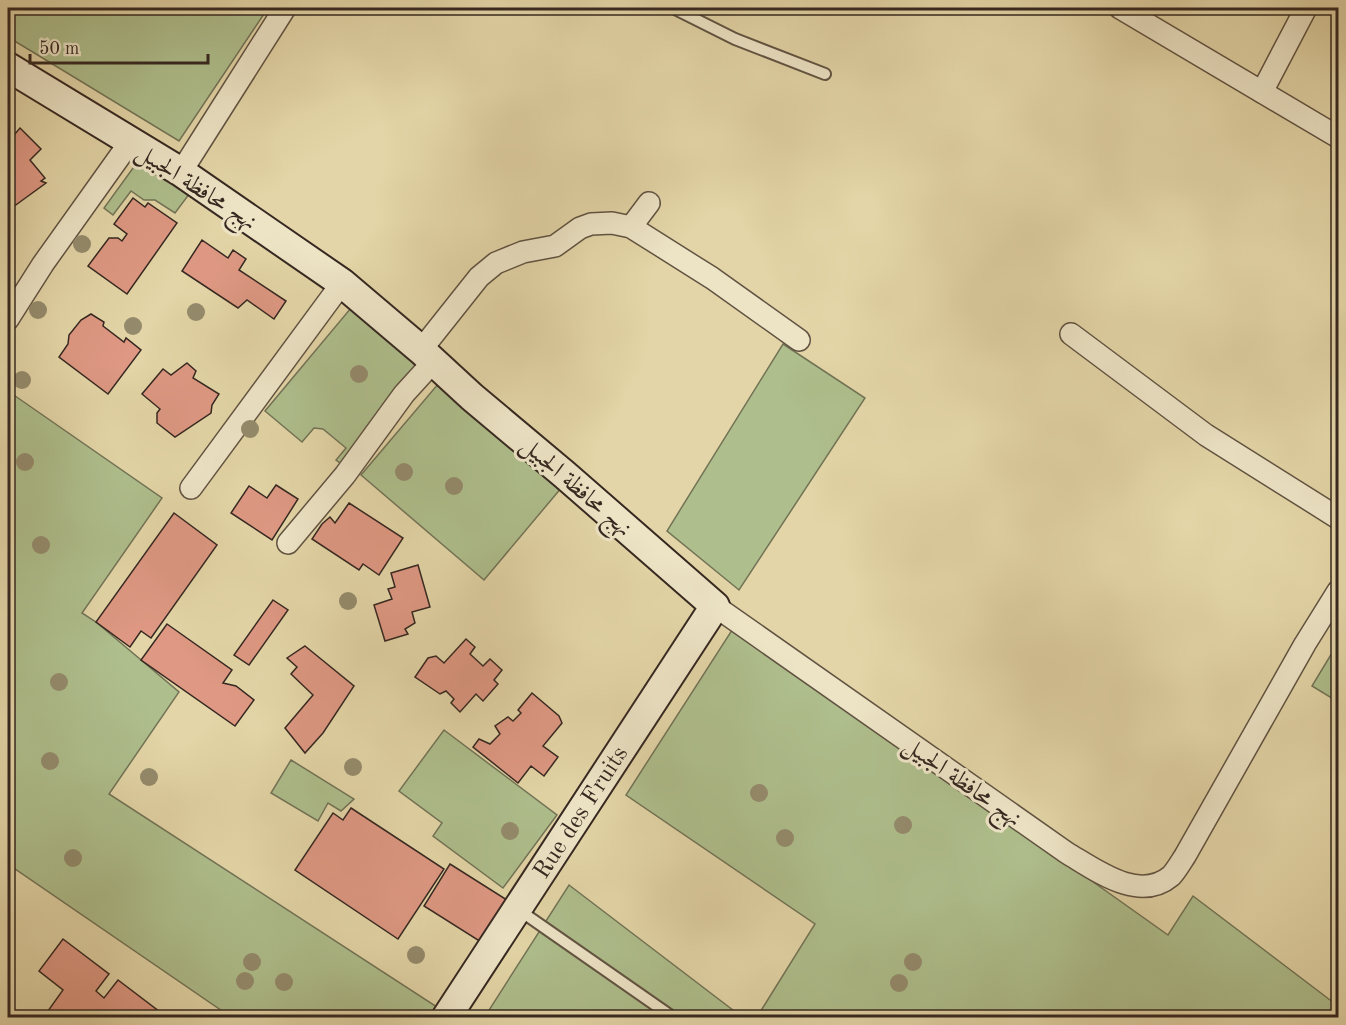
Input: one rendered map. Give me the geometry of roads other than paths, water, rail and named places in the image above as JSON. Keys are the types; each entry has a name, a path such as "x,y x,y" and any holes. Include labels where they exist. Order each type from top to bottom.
{"street":[{"path":"181,172 285,8"},
{"path":"1120,8 1338,137"},
{"path":"1262,92 1306,8"},
{"name":"نهج محافظة الجبيل","path":"10,72 181,172 342,284 428,355 472,397 566,475 715,606 1067,853 1110,878 1131,886 1156,884 1171,875 1185,856 1305,644 1338,591"},
{"path":"8,319 43,264 130,142"},
{"path":"631,227 649,203"},
{"path":"288,543 345,475 404,394 479,277 496,262 523,252 555,246 580,228 591,224 612,223 631,227 712,278 799,340"},
{"path":"191,488 342,284"},
{"path":"1071,334 1206,435 1338,518"},
{"name":"Rue des Fruits","path":"446,1017 715,606"}],"lane":[{"path":"673,8 735,39 825,74"},
{"path":"516,908 674,1017"}]}
